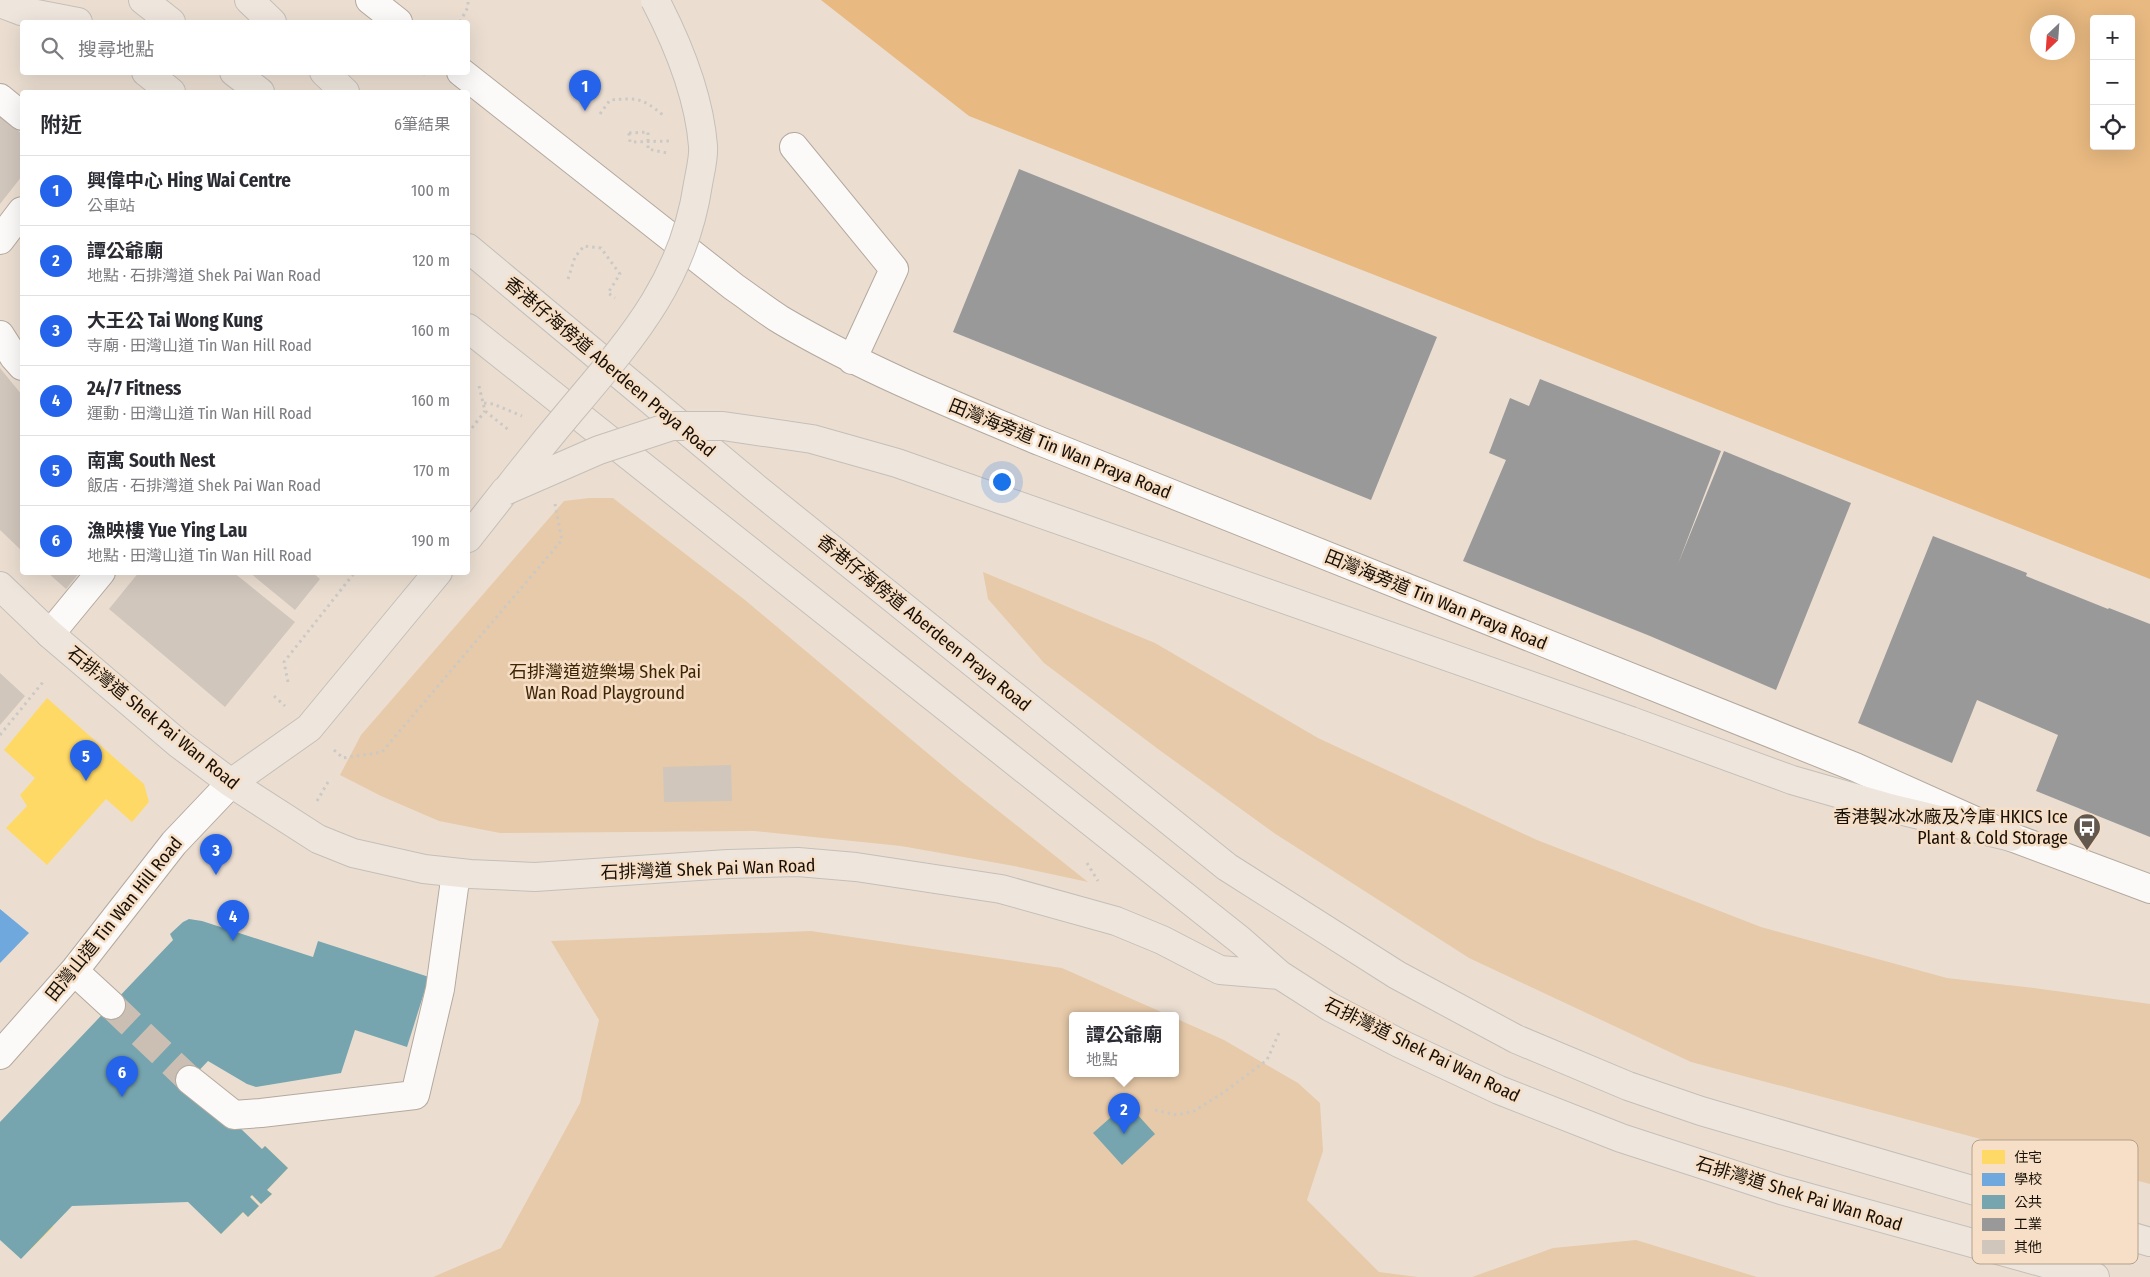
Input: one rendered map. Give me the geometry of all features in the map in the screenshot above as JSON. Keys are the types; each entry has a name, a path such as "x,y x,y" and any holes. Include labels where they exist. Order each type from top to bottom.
{"main road":[{"path":"59,0 81,20"},
{"path":"143,0 168,20"},
{"path":"249,0 270,20"},
{"path":"470,535 566,415 623,348 651,310 677,262 695,205 703,148 697,102 672,34 655,0"},
{"path":"0,3 20,11 67,20"},
{"path":"150,75 168,90"},
{"path":"238,75 257,90"},
{"path":"327,75 342,90"},
{"name":"香港仔海傍道 Aberdeen Praya Road","path":"470,250 764,496 1227,867 1397,975 1516,1039 1628,1086 1720,1116 1972,1190"},
{"path":"470,330 1240,940 1280,975"},
{"path":"505,491 599,450 672,426 723,426 812,439 906,466 1631,721 1792,780 1886,807 2011,837"},
{"name":"田灣山道 Tin Wan Hill Road","path":"231,783 309,728 436,575"},
{"name":"石排灣道 Shek Pai Wan Road","path":"0,586 50,634 179,744 231,783 318,839 353,853 424,869 456,873 535,877 728,864 798,862 856,867 1001,889 1116,921 1162,940 1220,970 1280,975 1330,1006 1399,1043 1499,1090 1621,1138 1781,1190 1972,1243"},
{"name":"香港仔海傍道 Aberdeen Praya Road","path":"2138,1238 2150,1242"},
{"name":"石排灣道 Shek Pai Wan Road","path":"2048,1264 2095,1277"}],"street":[{"path":"370,0 395,20"},
{"name":"田灣海旁道 Tin Wan Praya Road","path":"465,75 734,287 779,319 852,360 919,391 1042,442 1855,767 2011,837 2150,889"},
{"path":"0,98 20,114"},
{"path":"794,147 894,269 852,360"},
{"path":"0,240 20,214"},
{"path":"0,335 20,363"},
{"path":"50,634 99,575"},
{"name":"田灣山道 Tin Wan Hill Road","path":"0,1055 74,972 174,843 231,783"},
{"path":"190,1080 234,1115 262,1114 415,1094 440,989 456,873"},
{"path":"74,972 111,1005"}],"path":[{"path":"461,20 468,7 468,0"},
{"path":"600,114 610,100 637,98 665,116"},
{"path":"630,133 648,132 648,149 667,153"},
{"path":"568,279 572,266 584,246 601,248 620,274 608,293 615,298"},
{"path":"479,386 485,411 515,435"},
{"path":"484,403 493,404 523,416"},
{"path":"470,430 485,411"},
{"path":"343,758 382,752 562,540 553,495"},
{"path":"288,682 284,662 353,575"},
{"path":"0,735 43,682"},
{"path":"1084,858 1102,888"},
{"path":"1155,1110 1177,1115 1194,1111 1267,1060 1279,1033"}],"green space":[{"name":"石排灣道遊樂場 Shek Pai Wan Road Playground","path":"613,498 745,600 962,782 1088,882 1014,866 901,846 754,831 500,833 439,821 381,796 340,775 361,735 564,501"},
{"path":"983,572 1155,643 1318,738 1537,840 1761,927 1947,978 2150,1004 2150,1184 2138,1181 2138,1140 1984,1140 1691,1062 1469,958 1274,833 1158,749 1044,663 988,599"},
{"path":"811,931 1062,968 1161,1012 1069,1012 1069,1077 1179,1077 1179,1020 1224,1040 1298,1083 1320,1103 1323,1151 1307,1200 1379,1272 1418,1277 433,1277 501,1248 580,1103 599,1020 551,941"},
{"path":"1636,1240 1757,1277 1472,1277 1553,1248"}],"shaded area":[{"path":"821,0 2150,0 2150,579 969,116"}],"building: 住宅":[{"path":"20,457 20,516 0,498 0,479"},
{"path":"47,698 144,784 149,802 132,822 106,799 47,865 6,828 27,806 20,795 35,778 4,750"},
{"path":"179,944 215,978 208,985 244,1018 225,1039 218,1032 209,1042 202,1035 196,1042 186,1032 178,1040 188,1049 179,1059 186,1065 179,1072 176,1070 167,1079 176,1088 182,1082 205,1099 184,1121 193,1130 215,1108 227,1119 220,1126 226,1133 217,1142 228,1152 236,1144 242,1149 249,1143 259,1152 265,1146 288,1168 267,1190 272,1194 261,1204 252,1195 250,1197 259,1206 248,1217 243,1212 221,1234 200,1213 208,1206 197,1195 203,1188 196,1182 204,1174 194,1165 187,1173 178,1164 172,1171 139,1139 145,1132 139,1127 147,1119 140,1112 133,1118 128,1113 122,1120 113,1112 104,1120 123,1139 113,1149 106,1142 99,1149 91,1141 87,1145 95,1153 89,1159 96,1167 73,1190 65,1183 59,1189 50,1181 47,1185 56,1194 48,1202 56,1209 45,1219 53,1227 30,1250 7,1228 2,1233 0,1231 0,1164 3,1167 8,1162 0,1154 0,1132 30,1101 53,1122 60,1115 38,1095 106,1023 127,1043 137,1034 115,1013"}],"building: 學校":[{"path":"0,909 29,933 0,963"}],"building: 公共":[{"path":"189,919 202,921 313,957 318,941 429,977 407,1047 355,1030 341,1073 256,1087 247,1084 208,1061 190,1080 262,1149 265,1146 288,1168 267,1190 272,1194 261,1204 252,1195 250,1197 259,1206 248,1217 243,1212 221,1234 188,1202 72,1206 21,1259 0,1240 0,1122 173,940 170,934"},
{"path":"1127,1103 1155,1134 1122,1165 1093,1133"}],"building: 工業":[{"path":"1019,169 1437,337 1371,500 953,332"},
{"path":"1540,379 1721,451 1678,564 1724,451 1851,503 1776,690 1650,636 1463,561 1506,460 1489,453 1510,398 1529,406"},
{"path":"1933,536 2027,573 2026,576 2150,624 2150,837 2036,791 2058,735 1977,700 1952,763 1858,723"}],"building: 其他":[{"path":"0,116 20,132 20,179 0,204"},
{"path":"0,368 20,393 20,549 0,530"},
{"path":"50,575 78,575 66,589"},
{"path":"137,575 237,575 295,622 225,707 109,609"},
{"path":"253,575 315,575 320,579 295,610"},
{"path":"0,673 25,696 0,725"},
{"path":"731,765 732,801 664,802 663,767"}],"tunnel":[{"path":"111,1005 190,1080"}],"place":[{"name":"興偉中心 Hing Wai Centre","path":"585,111"},
{"name":"南寓 South Nest","path":"86,781"},
{"name":"香港製冰冰廠及冷庫 HKICS Ice Plant & Cold Storage","path":"2087,851"},
{"name":"大王公 Tai Wong Kung","path":"216,875"},
{"name":"24/7 Fitness","path":"233,941"},
{"name":"漁映樓 Yue Ying Lau","path":"122,1097"},
{"name":"譚公爺廟","path":"1124,1134"}]}
